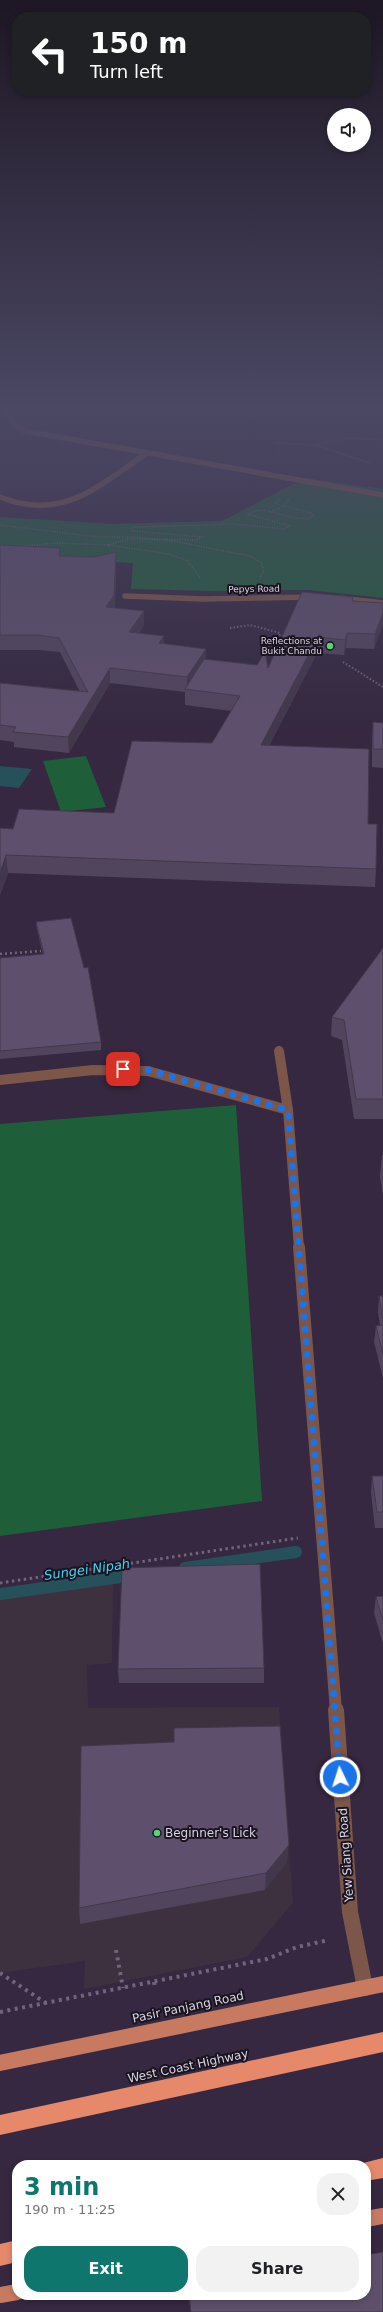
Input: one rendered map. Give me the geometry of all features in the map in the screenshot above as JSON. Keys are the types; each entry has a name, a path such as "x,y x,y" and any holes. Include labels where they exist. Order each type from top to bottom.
{"highway":[{"name":"West Coast Highway","path":"0,2125 383,2042"},
{"path":"371,2171 383,2168"},
{"path":"0,2255 12,2252"}],"main road":[{"name":"Pasir Panjang Road","path":"0,2063 383,1984"},
{"path":"371,2218 383,2216"},
{"path":"0,2295 12,2293"}],"street":[{"name":"Pepys Road","path":"125,596 203,599 318,597"},
{"path":"332,598 383,603"},
{"name":"Yew Siang Road","path":"279,1051 288,1110 322,1527 350,1912 365,1988"},
{"path":"0,1080 132,1069 148,1070 288,1110"}],"path":[{"path":"108,545 128,539 197,540 202,537 193,534 131,531 137,527 233,524 283,529 289,528 287,525 251,515"},
{"path":"284,515 305,519 314,516 313,515"},
{"path":"0,525 98,537 134,537 173,541 250,556 260,563 264,571"},
{"path":"21,546 57,543 108,545 169,554 188,561 201,580"},
{"path":"230,628 250,625 280,633 279,641"},
{"path":"343,662 383,687"},
{"path":"0,954 41,951"},
{"path":"8,954 10,960"},
{"path":"0,1583 299,1538"},
{"path":"0,2012 267,1959 297,1947 355,1935"},
{"path":"116,1950 123,1988"},
{"path":"0,1973 46,2003"},
{"path":"154,1982 155,1988"}],"shaded area":[{"path":"0,766 32,769 19,788 0,786"},
{"path":"113,1580 112,1663 87,1665 88,1708 279,1707 293,1903 247,1957 84,1989 85,1961 0,1973 0,1596"}],"green space":[{"path":"234,515 383,515 383,598 309,590 212,591 131,589 133,563 0,555 0,517 113,524 222,521"},
{"path":"86,756 106,807 61,812 43,761"},
{"path":"236,1105 262,1501 0,1536 0,1124"}],"building":[{"path":"0,545 60,548 59,556 94,557 116,552 114,595 106,607 144,611 129,632 164,636 159,643 206,649 187,677 110,668 68,737 13,732 16,727 0,725 0,683 88,692 59,638 38,635 0,635"},
{"path":"302,592 353,597 352,601 383,603 383,613 375,634 347,633 345,640 318,637 261,745 369,749 368,824 377,824 376,869 6,855 0,873 0,828 13,829 19,809 114,813 132,741 212,743 240,696 185,689 204,659 257,665 265,652 268,668"},
{"path":"373,722 383,723 383,749 373,749"},
{"path":"71,918 84,968 88,967 101,1042 0,1051 0,958 44,954 36,922"},
{"path":"383,948 383,1099 356,1099 344,1020 332,1017"},
{"path":"379,1296 383,1296 383,1319"},
{"path":"383,1325 383,1354 376,1326"},
{"path":"372,1476 383,1476 383,1512 377,1512"},
{"path":"260,1564 264,1668 118,1669 122,1568"},
{"path":"383,1596 383,1621 376,1597"},
{"path":"280,1726 289,1845 266,1873 79,1908 81,1746 174,1742 174,1728"},
{"path":"383,2252 383,2312 191,2312 190,2300 371,2300 371,2254"}],"waterway":[{"name":"Sungei Nipah","path":"185,1568 296,1552"},
{"name":"Sungei Nipah","path":"0,1594 135,1575"}],"place":[{"name":"Reflections at Bukit Chandu","path":"330,646"},
{"name":"Beginner's Lick","path":"157,1833"}],"route":[{"path":"123,1069 148,1070 288,1110 323,1535 340,1777"}]}
